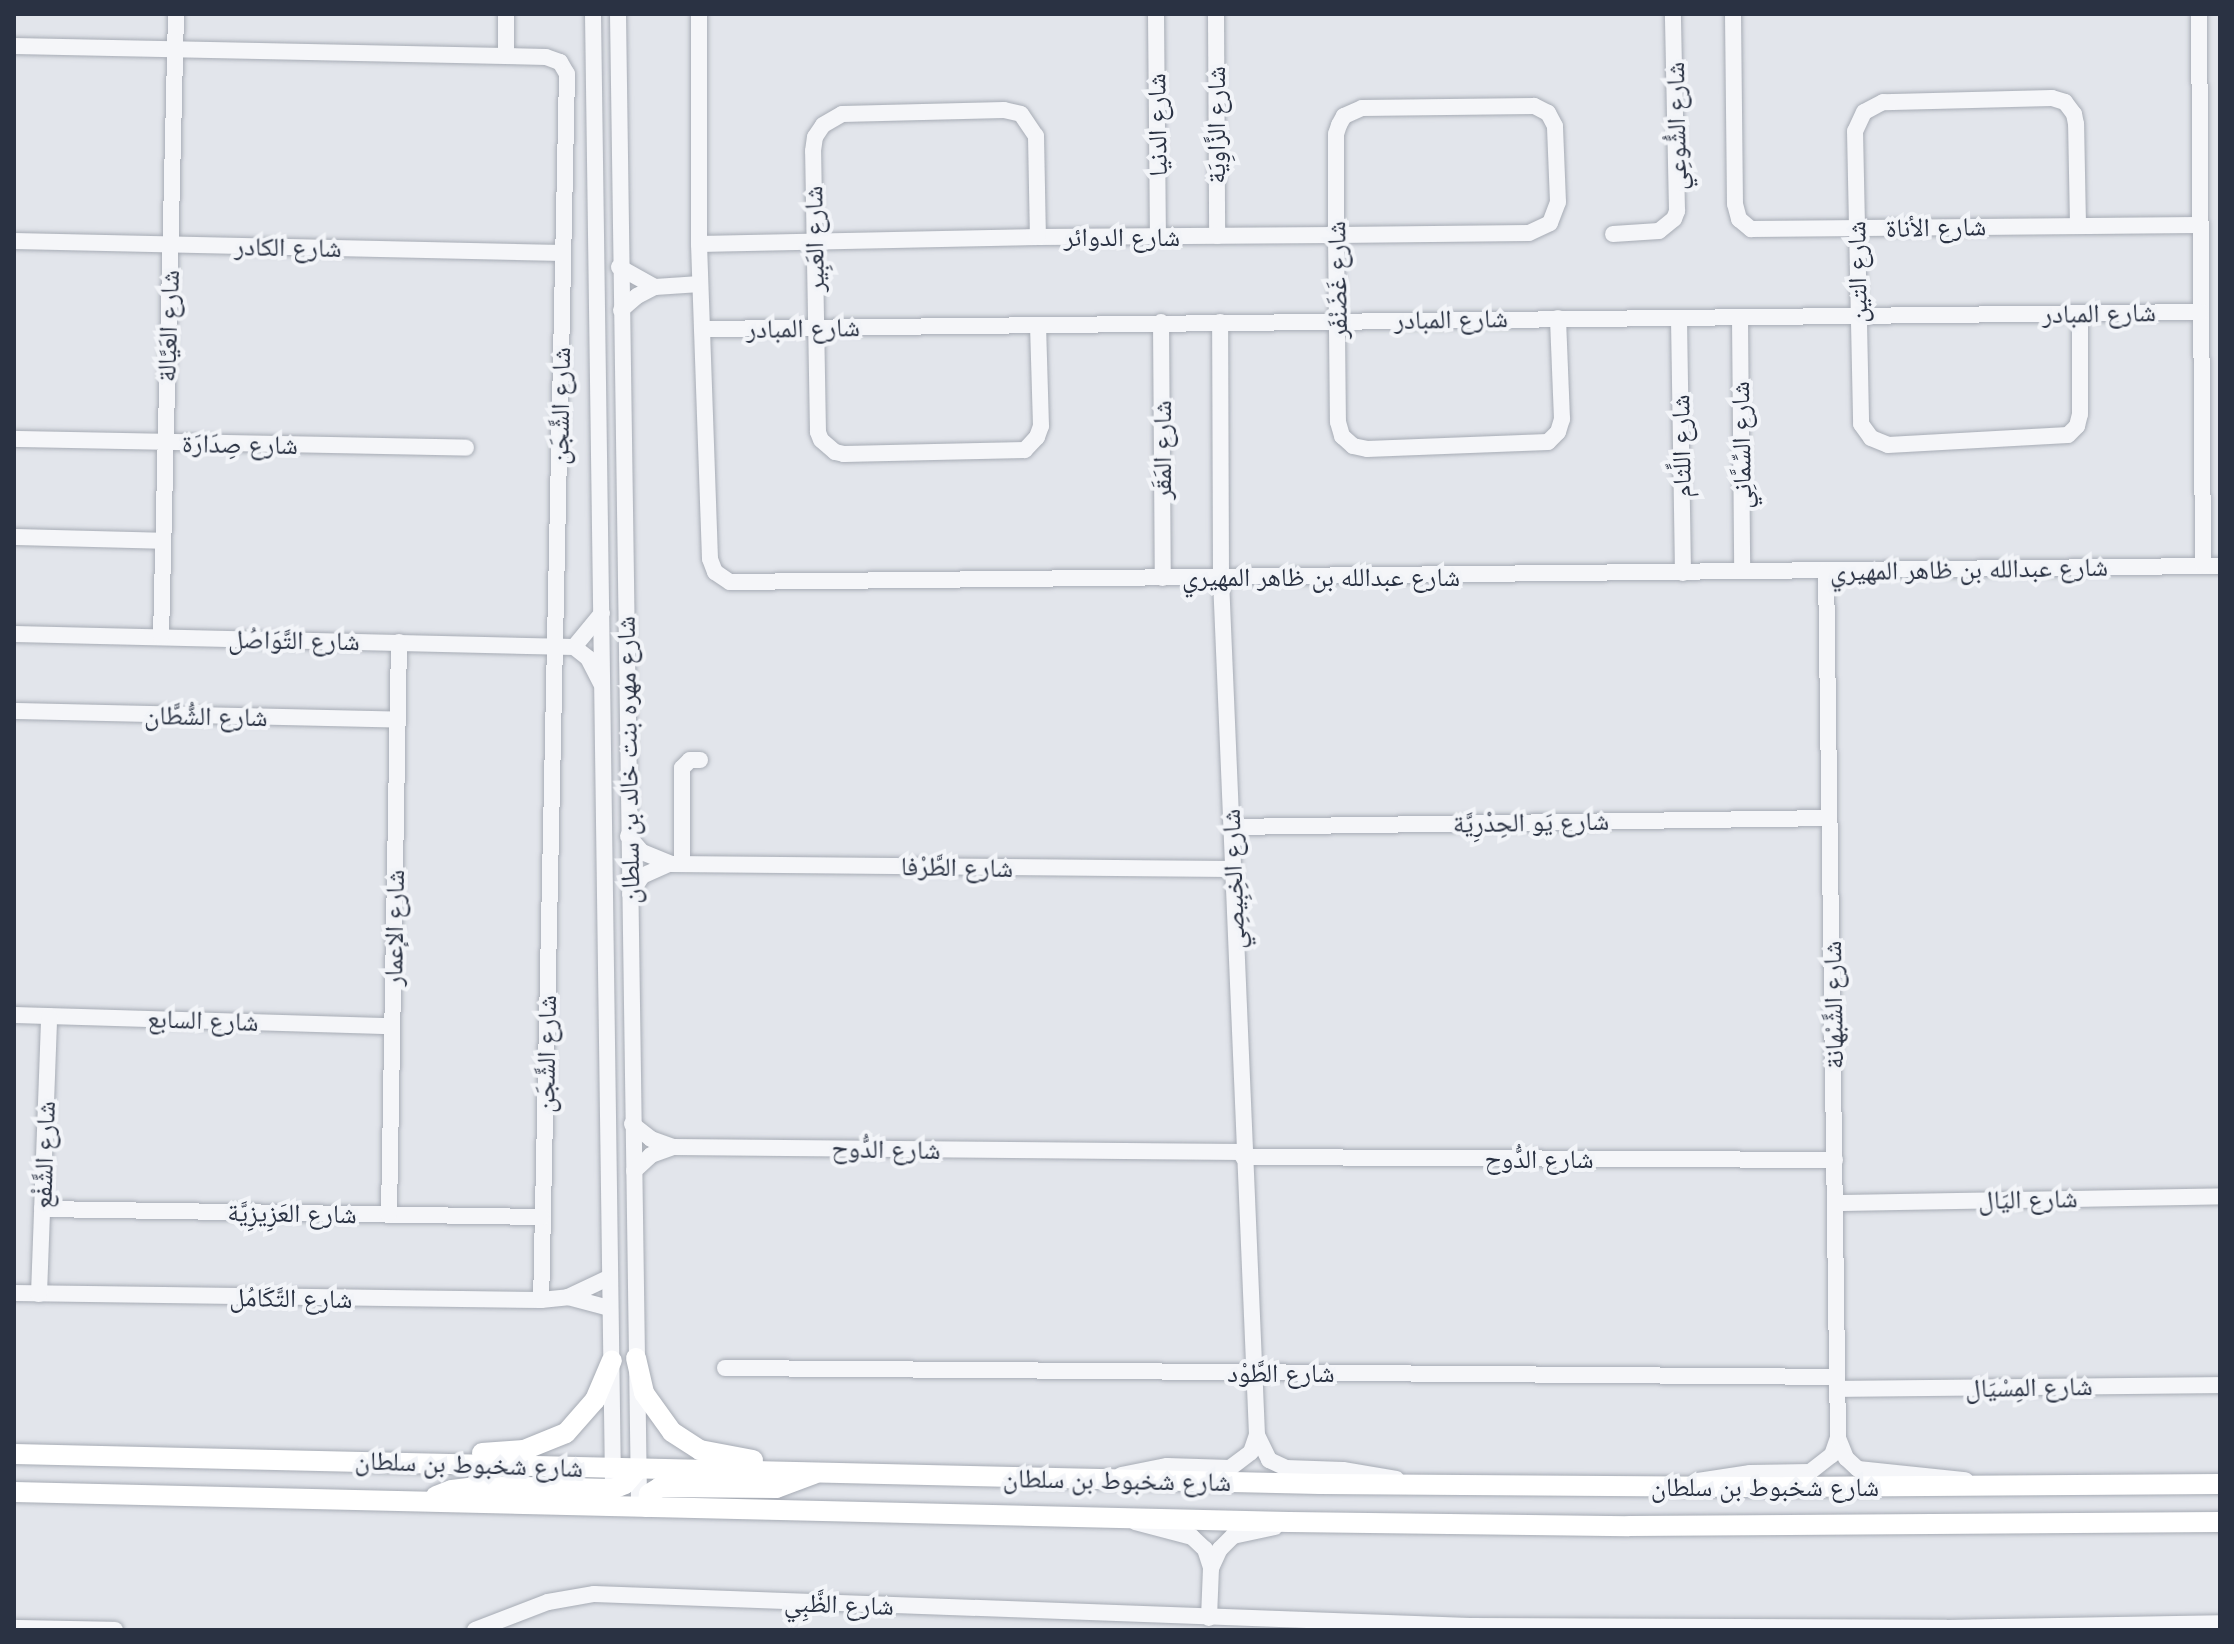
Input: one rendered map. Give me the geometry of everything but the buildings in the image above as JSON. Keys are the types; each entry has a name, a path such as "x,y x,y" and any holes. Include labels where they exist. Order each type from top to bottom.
{"main road":[{"path":"636,1358 651,1407 672,1432 700,1450 738,1459 896,1467 944,1476"},
{"path":"319,1460 510,1452 539,1447 566,1433 587,1413 612,1360"},
{"name":"شارع شخبوط بن سلطان","path":"14,1454 319,1460 613,1488 643,1507 1126,1519 1629,1526 2220,1522"},
{"name":"شارع شخبوط بن سلطان","path":"14,1492 423,1502 613,1488 638,1469 1410,1485 2220,1484"},
{"path":"643,1507 649,1494 660,1487 776,1488 818,1472"}],"street":[{"name":"شارع العَيَّالة","path":"161,637 176,14"},
{"path":"506,14 506,56"},
{"name":"شارع مهره بنت خالد بن سلطان","path":"593,14 613,1488"},
{"name":"شارع مهره بنت خالد بن سلطان","path":"618,14 632,1124 638,1469 643,1507"},
{"name":"شارع عبدالله بن ظاهر المهيري","path":"699,14 699,244 710,559 715,572 724,580 792,584 2212,566"},
{"name":"شارع الدنيا","path":"1156,14 1158,237"},
{"name":"شارع الزَّاوِيَة","path":"1216,14 1217,236"},
{"name":"شارع الشُّوعِي","path":"1613,234 1659,231 1674,219 1677,211 1673,14"},
{"name":"شارع الأناة","path":"1733,14 1735,204 1739,219 1758,231 2198,225"},
{"path":"2199,14 2198,225 2212,566"},
{"name":"شارع الشَّجَن","path":"14,46 553,58 567,74 541,1300"},
{"name":"شارع التين","path":"2078,225 2074,114 2065,102 2052,98 1883,102 1870,106 1859,117 1855,131 1861,424 1879,443 1897,445 2068,435 2077,426 2080,414 2080,313"},
{"name":"شارع غَضَنْفَر","path":"1544,229 1554,218 1558,202 1555,126 1542,108 1362,108 1344,116 1336,134 1339,429 1353,446 1382,449 1548,442 1558,432 1562,419 1558,318"},
{"name":"شارع العَبِير","path":"1038,237 1036,136 1021,114 1004,110 842,114 829,120 819,130 813,144 818,432 827,448 844,454 1019,452 1034,442 1041,426 1038,325"},
{"name":"شارع الدوائر","path":"699,244 1038,237 1529,233 1544,229"},
{"name":"شارع الكادر","path":"14,241 563,253"},
{"path":"619,267 655,287"},
{"path":"621,310 637,296 655,287 700,284"},
{"name":"شارع المبادر","path":"702,329 2201,312"},
{"name":"شارع السِّمَّانِي","path":"1740,318 1742,571"},
{"name":"شارع اللِّثام","path":"1679,319 1683,573"},
{"name":"شارع المَقَر","path":"1161,322 1163,578"},
{"name":"شارع الخِبِيصِي","path":"1220,322 1221,578 1257,1435"},
{"name":"شارع صِدَارَة","path":"14,439 466,448"},
{"path":"14,537 163,541"},
{"name":"شارع الشَّبْهانة","path":"1826,571 1838,1438"},
{"path":"602,613 574,647 588,658 603,688"},
{"name":"شارع التَّوَاصُل","path":"14,634 574,647"},
{"name":"شارع الإعمار","path":"389,1214 399,642"},
{"name":"شارع الشُّطَّان","path":"14,711 397,720"},
{"path":"630,894 650,870 676,864 682,768 690,760 700,760"},
{"name":"شارع يَو الحِدْرِيَّة","path":"1232,827 1829,818"},
{"name":"شارع الطَّرْفا","path":"628,836 642,852 676,864 1232,869"},
{"name":"شارع السابع","path":"14,1015 392,1026"},
{"name":"شارع الشَّفْع","path":"39,1294 49,1016"},
{"name":"شارع الدُّوح","path":"632,1124 651,1139 673,1147 1835,1160"},
{"path":"634,1171 651,1155 673,1147"},
{"name":"شارع اليَال","path":"1836,1203 2220,1196"},
{"name":"شارع العَزِيزِيَّة","path":"42,1209 542,1217"},
{"name":"شارع التَّكَامُل","path":"14,1293 541,1300 568,1297 608,1278"},
{"name":"شارع التَّكَامُل","path":"568,1297 609,1308"},
{"name":"شارع الطَّوْد","path":"725,1368 1837,1383"},
{"name":"شارع المِسْيَال","path":"1837,1383 2220,1385"},
{"path":"1108,1480 1167,1466 1230,1468 1251,1452 1257,1435"},
{"path":"1257,1435 1263,1453 1286,1468 1360,1472 1410,1485"},
{"path":"1838,1438 1851,1464 1866,1472 1923,1473 1991,1486"},
{"path":"1682,1487 1733,1474 1810,1472 1832,1455 1838,1438"},
{"path":"1126,1519 1192,1537 1205,1549 1211,1568 1209,1618"},
{"path":"1211,1568 1220,1549 1233,1536 1289,1522"},
{"name":"شارع الظَّبِي","path":"475,1630 520,1622 548,1602 594,1594 1485,1626 1946,1628 2220,1623"},
{"path":"14,1628 115,1630"}]}
